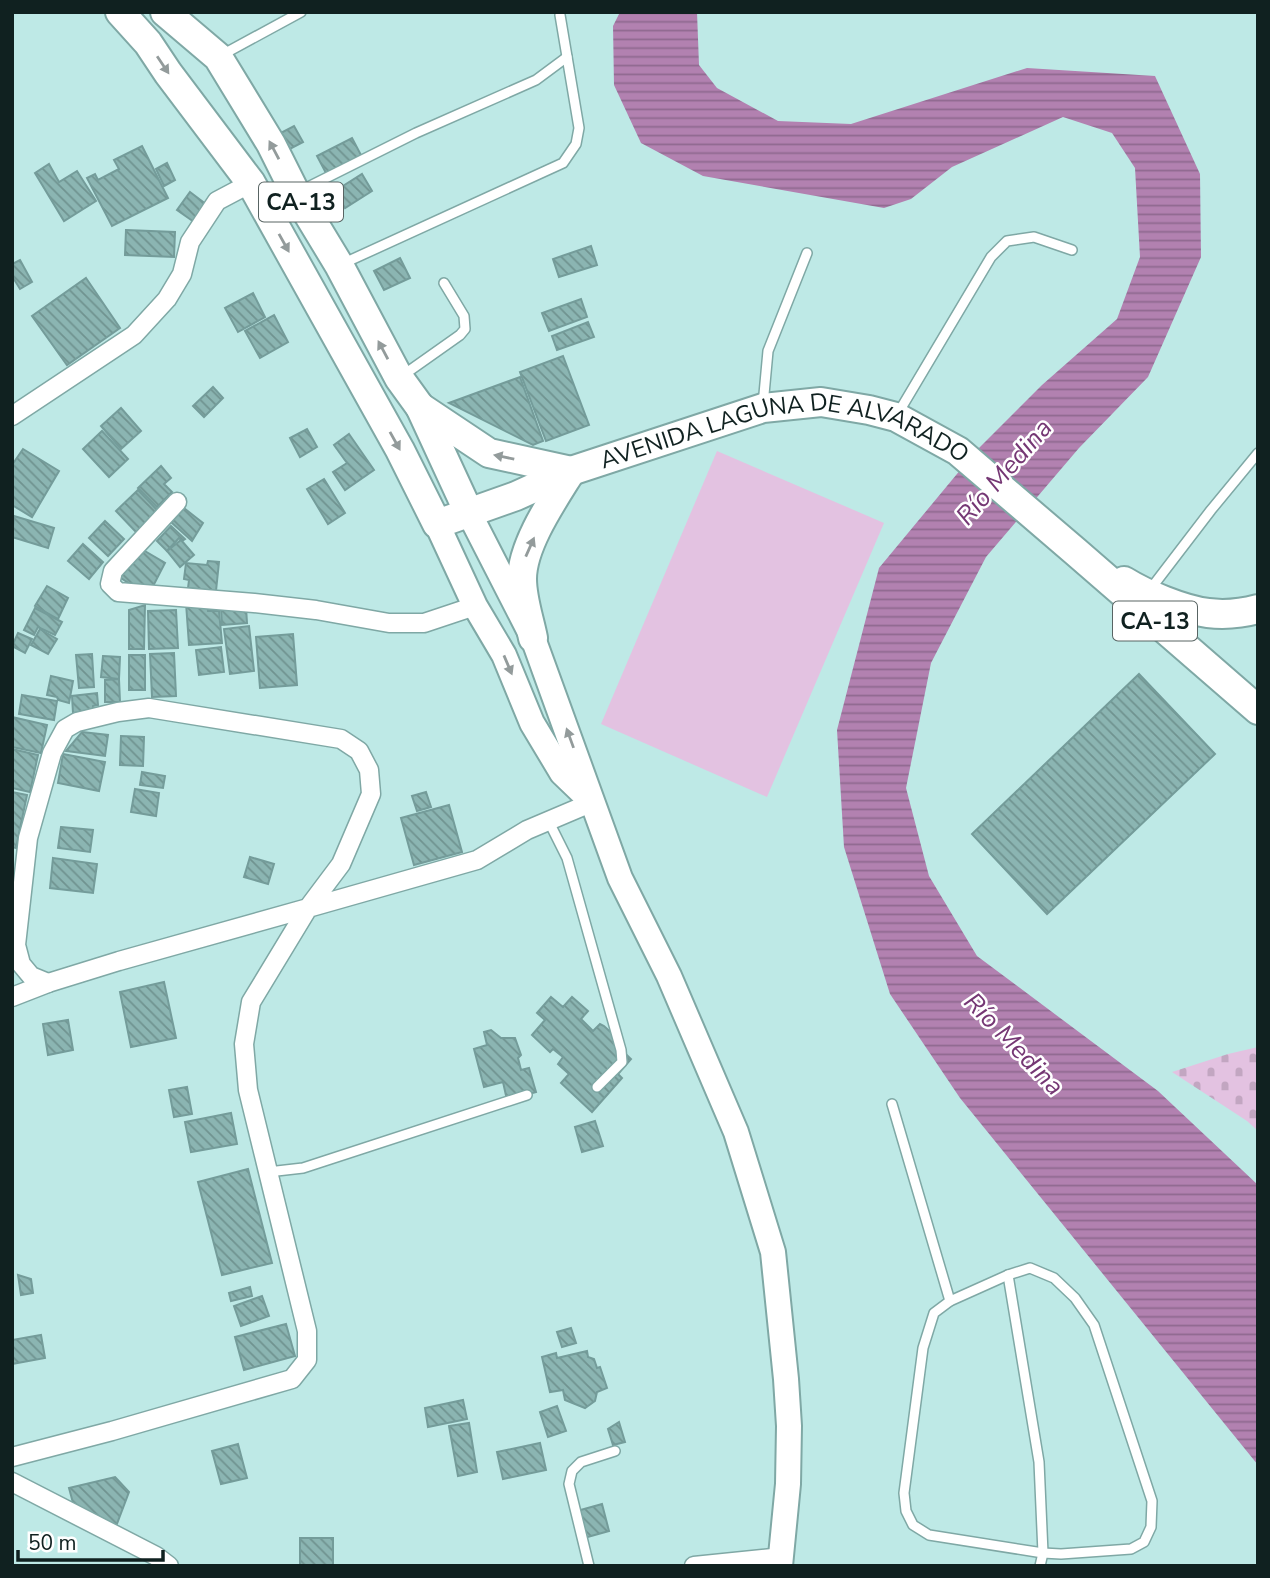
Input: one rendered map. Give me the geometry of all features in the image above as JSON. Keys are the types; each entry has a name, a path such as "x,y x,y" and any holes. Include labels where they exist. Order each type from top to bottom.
{"highway":[{"name":"CA-13","path":"120,12 148,43 168,74 251,183 400,450 437,524"},
{"name":"CA-13","path":"165,12 218,57 271,144 399,378 420,407 469,513"},
{"path":"197,12 218,57"},
{"name":"AVENIDA LAGUNA DE ALVARADO","path":"437,524 516,496 571,471 763,408 821,402 869,410 896,417 958,451 1258,710"},
{"path":"420,407 489,453 571,471 544,516 524,561 523,595 533,638"},
{"name":"CA-13","path":"1076,552 1128,584 1167,602 1208,613 1258,609"}],"main road":[{"path":"469,513 533,638 620,878 669,976 736,1132 773,1252 789,1426 788,1485 781,1562"},
{"path":"437,524 475,606 504,655 533,723 562,773 593,803"}],"street":[{"path":"12,416 134,335 172,291 182,274 190,242 217,201 251,183"},
{"path":"177,502 113,571 110,584 118,592 316,610 389,623 424,623 475,606"},
{"path":"12,1457 292,1379 307,1360 307,1331 248,1090 244,1044 251,1003 308,908 341,864 371,794 369,770 359,751 341,739 149,708 77,722 65,729 52,753 28,838 16,945 21,964 31,976 48,983"},
{"path":"12,997 119,961 477,860 527,830 593,803"},
{"path":"12,1482 156,1556 169,1566"},
{"path":"694,1566 781,1562"}],"lane":[{"path":"218,57 301,12"},
{"path":"339,265 563,163 576,144 579,128 560,15"},
{"path":"296,194 416,133 536,80 567,57"},
{"path":"896,417 991,257 1007,241 1034,237 1072,250"},
{"path":"763,408 768,351 807,253"},
{"path":"399,378 465,329 464,316 444,283"},
{"path":"1147,593 1258,453"},
{"path":"548,820 567,858 621,1050 622,1062 597,1087"},
{"path":"268,1172 303,1168 527,1095"},
{"path":"892,1104 950,1301"},
{"path":"1030,1268 1054,1278 1075,1298 1094,1325 1152,1501 1151,1527 1144,1542 1130,1549 1043,1553 929,1535 913,1525 906,1511 904,1493 923,1348 934,1313 950,1301 1030,1268"},
{"path":"1008,1275 1039,1462 1043,1553 1040,1566"},
{"path":"589,1566 569,1484 572,1471 581,1462 615,1451"}],"green space":[{"path":"717,451 884,523 767,797 601,724"},
{"path":"1258,1047 1258,1131 1172,1072 1228,1054"}],"water":[{"name":"Río Medina","path":"620,12 697,12 699,65 717,88 778,121 851,124 1027,68 1155,76 1200,174 1201,257 1148,377 1079,448 986,557 931,663 906,788 929,876 977,956 1158,1091 1258,1185 1258,1465 960,1098 890,994 844,847 837,730 879,568 976,451 1042,385 1117,319 1140,257 1135,168 1112,133 1063,117 952,167 911,199 884,208 703,176 641,143 614,85 613,26"}],"building":[{"path":"294,126 303,142 286,151 277,135"},
{"path":"352,138 362,157 327,175 317,156"},
{"path":"142,146 168,198 112,226 87,178 95,174 98,180 119,169 114,160"},
{"path":"167,163 175,180 164,186 156,169"},
{"path":"49,164 59,182 77,171 96,201 64,221 35,173"},
{"path":"362,174 372,191 345,208 335,191"},
{"path":"190,192 207,205 194,222 177,210"},
{"path":"126,230 175,232 174,257 125,255"},
{"path":"591,246 597,265 559,277 553,259"},
{"path":"400,258 410,278 384,290 374,271"},
{"path":"20,260 32,282 20,289 12,276 12,264"},
{"path":"86,278 120,328 67,365 32,316"},
{"path":"253,293 265,317 238,332 225,308"},
{"path":"581,299 587,317 549,331 542,313"},
{"path":"274,315 288,342 260,358 245,331"},
{"path":"588,322 594,337 557,350 552,336"},
{"path":"563,356 589,425 546,441 520,372"},
{"path":"520,377 543,441 533,445 449,403"},
{"path":"213,387 223,398 204,417 193,406"},
{"path":"121,408 141,431 121,449 101,426"},
{"path":"307,429 317,447 300,457 290,438"},
{"path":"102,431 128,459 109,477 83,449"},
{"path":"349,434 374,470 345,490 333,472 347,463 334,445"},
{"path":"23,449 59,471 32,517 12,505 12,465"},
{"path":"161,466 171,478 164,484 172,492 157,507 138,488"},
{"path":"324,479 345,513 328,524 307,489"},
{"path":"138,490 159,512 137,533 116,511"},
{"path":"180,505 203,523 192,541 172,523"},
{"path":"14,516 54,528 48,548 12,537"},
{"path":"105,521 124,539 108,556 89,538"},
{"path":"171,526 185,539 182,541 179,538 167,551 157,541"},
{"path":"181,540 194,555 180,567 167,551"},
{"path":"83,544 103,562 89,579 68,561"},
{"path":"138,547 165,563 150,592 142,592 115,574"},
{"path":"208,561 219,562 216,591 188,588 189,580 184,579 186,563 207,565"},
{"path":"47,586 68,598 58,619 35,606"},
{"path":"207,601 208,611 219,611 222,643 189,645 186,603"},
{"path":"145,605 144,649 129,649 129,610"},
{"path":"246,607 247,623 222,625 221,609"},
{"path":"35,608 62,622 55,635 38,627 34,635 24,630"},
{"path":"176,610 178,648 149,649 148,611"},
{"path":"249,626 254,671 230,674 224,629"},
{"path":"40,629 57,639 48,654 31,645"},
{"path":"18,633 32,639 25,653 12,646"},
{"path":"293,634 297,685 260,688 256,637"},
{"path":"221,647 224,672 199,675 196,650"},
{"path":"174,653 176,696 152,697 150,654"},
{"path":"92,654 94,687 79,688 76,655"},
{"path":"129,655 145,655 145,690 129,690"},
{"path":"103,656 120,657 119,679 101,677"},
{"path":"1139,674 1215,754 1047,914 972,834"},
{"path":"51,676 73,681 69,703 47,695"},
{"path":"119,679 120,702 105,702 105,680"},
{"path":"97,693 98,705 93,706 93,711 73,713 72,696"},
{"path":"22,695 57,701 54,720 19,714"},
{"path":"12,717 47,725 41,753 12,747"},
{"path":"82,732 108,735 105,756 66,751"},
{"path":"121,736 144,737 143,766 120,765"},
{"path":"12,749 38,755 30,792 12,788"},
{"path":"63,754 105,762 99,791 58,783"},
{"path":"142,772 165,776 163,788 140,785"},
{"path":"135,789 159,793 156,816 131,812"},
{"path":"12,792 27,795 16,848 12,847"},
{"path":"426,792 431,807 417,811 412,796"},
{"path":"449,805 462,852 414,865 401,818"},
{"path":"61,827 93,830 90,852 58,848"},
{"path":"250,857 274,864 268,884 244,877"},
{"path":"53,858 97,864 93,893 50,888"},
{"path":"164,982 176,1038 131,1047 120,992"},
{"path":"551,997 563,1007 572,997 588,1011 581,1019 593,1031 600,1024 604,1026 617,1038 613,1042 631,1059 618,1074 622,1078 592,1112 561,1083 569,1074 558,1064 563,1057 553,1049 550,1052 532,1035 545,1020 537,1013"},
{"path":"68,1020 73,1050 48,1055 43,1024"},
{"path":"491,1030 501,1038 515,1038 521,1055 518,1058 521,1070 529,1068 536,1092 507,1100 503,1082 484,1087 474,1049 487,1045 484,1032"},
{"path":"187,1087 192,1114 174,1117 169,1090"},
{"path":"231,1113 237,1144 191,1152 185,1122"},
{"path":"595,1121 603,1146 582,1152 575,1127"},
{"path":"248,1169 272,1263 222,1275 198,1182"},
{"path":"18,1275 31,1279 33,1293 21,1295"},
{"path":"250,1287 252,1296 231,1301 229,1293"},
{"path":"262,1296 269,1316 241,1326 234,1306"},
{"path":"286,1324 295,1356 244,1370 235,1337"},
{"path":"571,1328 576,1343 562,1347 557,1332"},
{"path":"41,1335 45,1358 12,1364 12,1340"},
{"path":"587,1351 588,1357 594,1359 597,1368 600,1367 607,1388 597,1392 595,1401 585,1408 565,1400 563,1390 550,1392 542,1357 556,1353 557,1358"},
{"path":"463,1400 467,1419 428,1427 425,1408"},
{"path":"557,1406 566,1431 548,1437 540,1412"},
{"path":"619,1422 625,1442 613,1445 608,1429"},
{"path":"469,1423 477,1472 458,1476 449,1426"},
{"path":"540,1443 546,1470 503,1479 497,1452"},
{"path":"238,1444 247,1478 221,1484 212,1451"},
{"path":"115,1477 129,1492 115,1529 76,1514 69,1488"},
{"path":"602,1504 609,1531 584,1538 577,1511"},
{"path":"300,1538 333,1538 333,1566 300,1566"}]}
